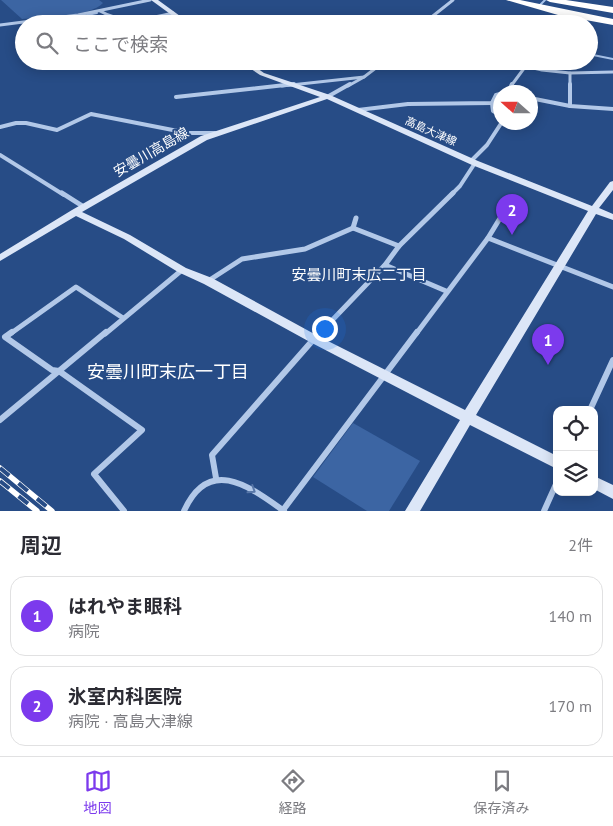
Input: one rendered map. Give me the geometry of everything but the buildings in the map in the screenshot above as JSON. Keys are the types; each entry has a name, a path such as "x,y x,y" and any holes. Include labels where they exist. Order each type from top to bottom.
{"highway":[{"path":"510,0 574,15"},
{"path":"549,0 613,10"},
{"path":"598,19 613,22"}],"main road":[{"path":"154,0 176,15"},
{"name":"高島大津線","path":"256,70 358,110 473,162 613,216"},
{"name":"安曇川高島線","path":"0,258 80,209 215,133 327,97"},
{"path":"412,511 559,265 594,209 613,184"},
{"path":"80,209 182,270 208,281 314,339 553,461"},
{"path":"598,484 613,492"}],"street":[{"path":"71,15 150,0"},
{"path":"435,15 453,0"},
{"path":"100,11 108,15"},
{"path":"164,15 173,13"},
{"path":"0,25 15,23"},
{"path":"327,97 373,70"},
{"path":"512,85 522,70"},
{"path":"548,70 570,73 613,72"},
{"path":"570,73 570,106"},
{"path":"176,97 364,77"},
{"path":"538,100 570,106 613,109"},
{"path":"358,110 450,102 492,103 493,111"},
{"path":"0,127 16,123 26,123 56,130 91,114 188,133 215,133"},
{"path":"216,478 212,455 314,339 385,265 400,246 460,186 473,162 497,130"},
{"path":"0,155 80,209"},
{"path":"184,511 187,504 205,484 216,478 236,480 284,510 446,291 488,238 505,210"},
{"path":"353,228 356,218"},
{"path":"208,281 242,260 305,249 353,228 400,246"},
{"path":"488,238 613,287"},
{"path":"385,265 446,291"},
{"path":"0,420 182,270"},
{"path":"123,318 76,287 5,337 142,430 94,474 124,511"},
{"path":"592,406 613,360"},
{"path":"544,511 553,491"}],"shaded area":[{"path":"1,0 99,0 103,3 97,8 77,14 18,15"},
{"path":"353,423 420,461 389,511 367,511 313,477"}],"waterway":[{"path":"540,5 545,0"},
{"path":"87,15 97,13"},
{"path":"598,56 613,59"}],"railway":[{"path":"0,468 52,511"},
{"path":"0,481 37,511"}],"place":[{"name":"氷室内科医院","path":"512,235"},
{"name":"はれやま眼科","path":"548,365"}],"district":[{"name":"安曇川町末広二丁目","path":"359,274"},
{"name":"安曇川町末広一丁目","path":"168,371"}]}
